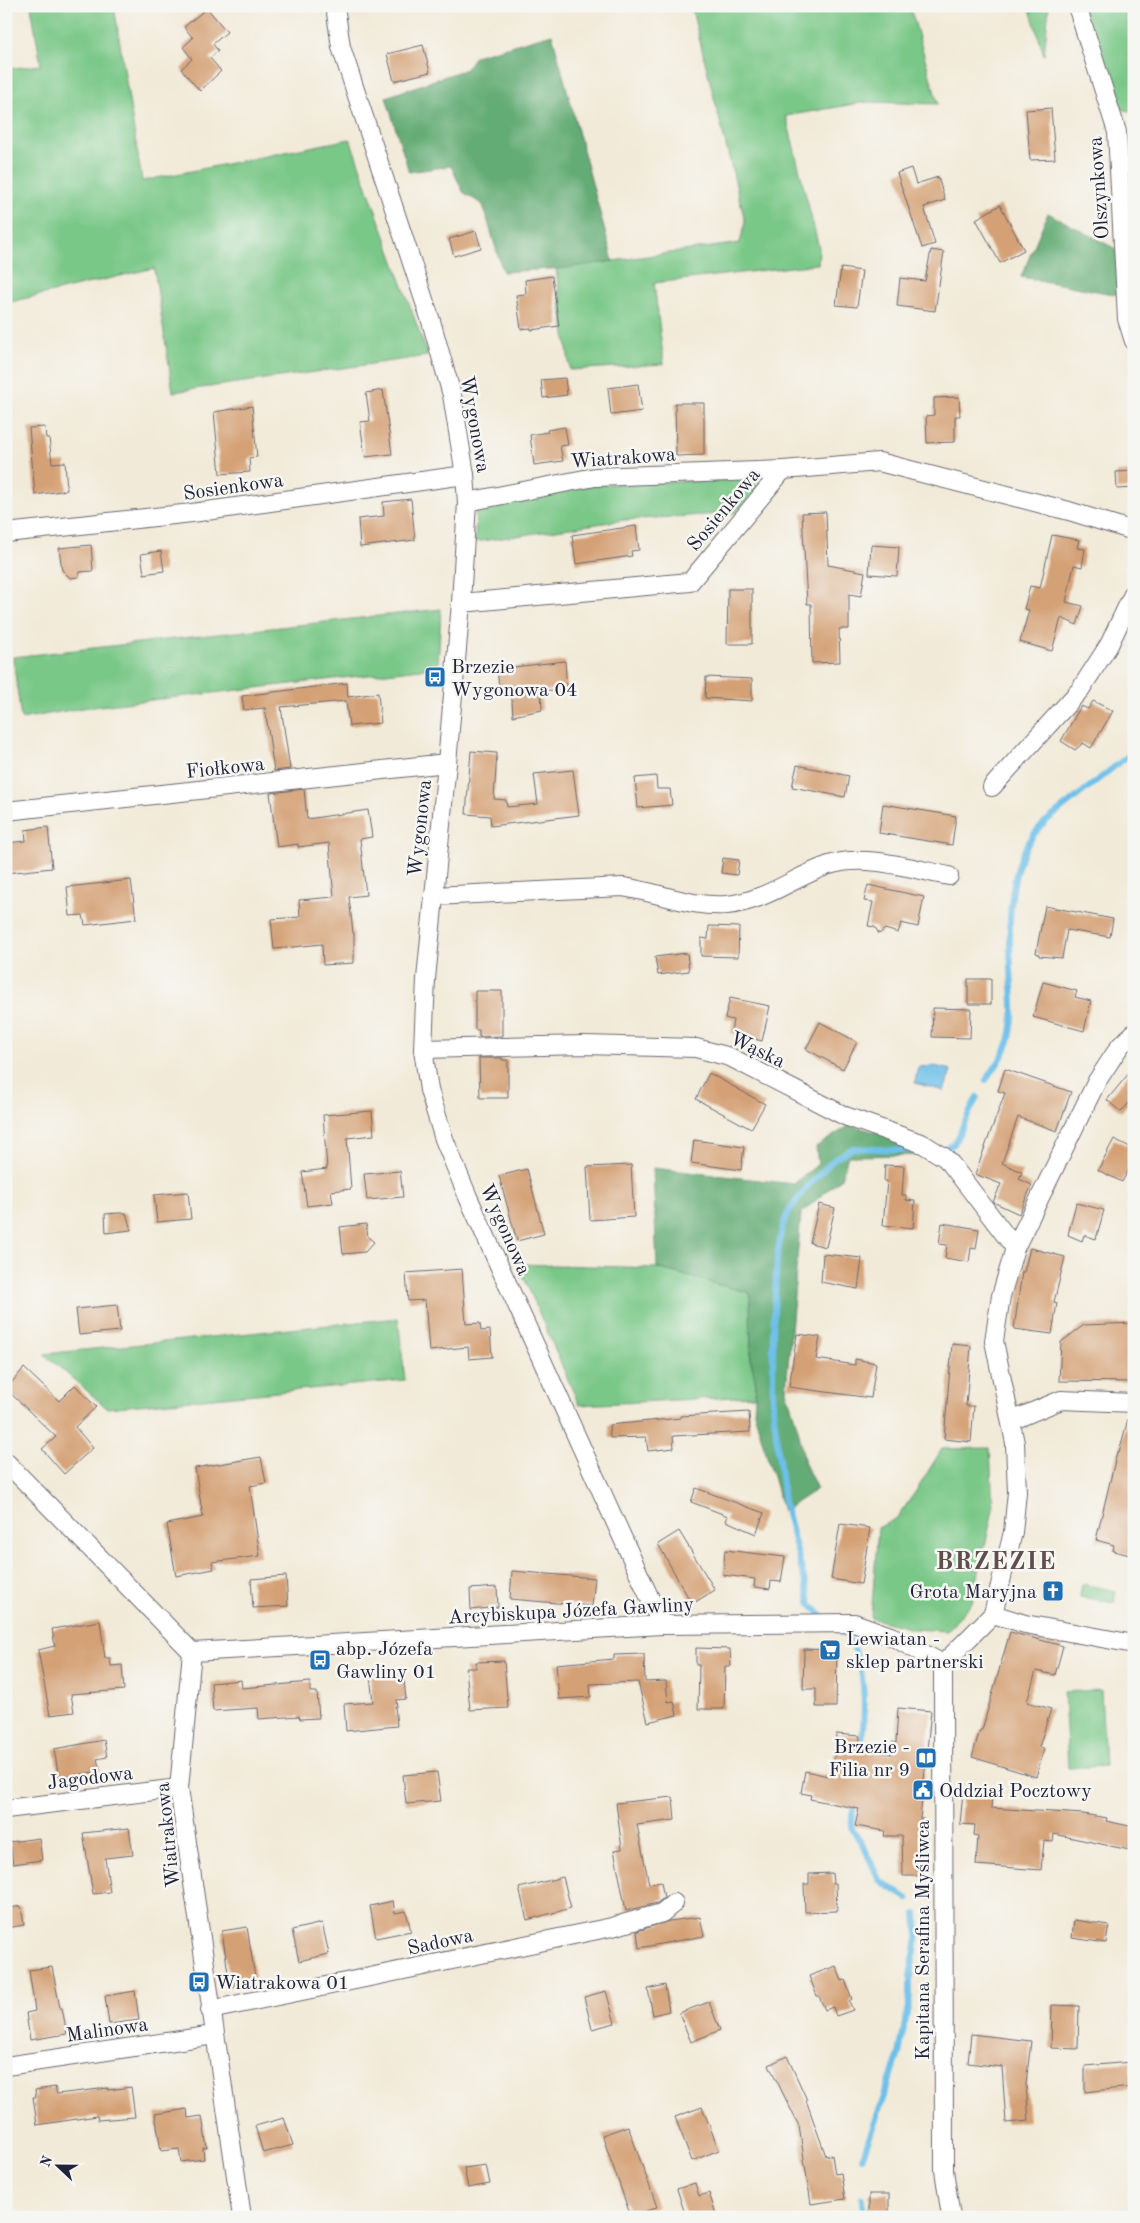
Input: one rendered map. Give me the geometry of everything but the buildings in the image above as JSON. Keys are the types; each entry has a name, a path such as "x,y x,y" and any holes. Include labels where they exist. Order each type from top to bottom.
{"street":[{"name":"Wygonowa","path":"335,6 341,47 431,321 452,395 468,502 447,763 426,979 424,1049 429,1090 444,1139 662,1625"},
{"name":"Olszynkowa","path":"1077,6 1117,132 1127,319 1134,341"},
{"name":"Sosienkowa","path":"460,602 690,582 783,470 879,462 1069,511 1134,531"},
{"name":"Wiatrakowa","path":"468,502 595,476 783,470"},
{"name":"Sosienkowa","path":"6,533 192,514 465,475"},
{"path":"992,787 1080,690 1109,645 1134,592"},
{"name":"Fiołkowa","path":"6,811 447,763"},
{"path":"434,896 623,887 648,890 692,903 727,905 742,903 815,870 846,860 865,860 949,876"},
{"path":"943,1664 993,1614 1013,1532 1017,1470 1015,1443 994,1341 1001,1296 1015,1248 1097,1081 1120,1046 1134,1033"},
{"name":"Wąska","path":"424,1049 584,1045 696,1048 730,1057 846,1116 923,1144 944,1157 1015,1248"},
{"path":"1011,1421 1061,1400 1134,1403"},
{"path":"6,1462 192,1652"},
{"path":"993,1614 1025,1624 1134,1644"},
{"name":"Arcybiskupa Józefa Gawliny","path":"192,1652 662,1625 854,1623 894,1637 943,1664"},
{"name":"Wiatrakowa","path":"192,1652 179,1788 210,2010 242,2217"},
{"name":"Kapitana Serafina Myśliwca","path":"943,1664 944,2170 951,2217"},
{"name":"Jagodowa","path":"6,1809 179,1788"},
{"name":"Sadowa","path":"210,2010 612,1927 662,1913 674,1903"},
{"name":"Malinowa","path":"6,2066 214,2034"}],"green space":[{"path":"31,6 114,6 142,181 350,139 428,356 173,392 154,268 6,303 6,69 41,65"},
{"path":"691,6 910,6 938,104 866,102 786,116 819,248 818,264 654,283 664,364 570,370 556,269 740,243 745,221"},
{"path":"1029,6 1049,6 1044,55"},
{"path":"1080,6 1134,6 1134,113 1114,106"},
{"path":"552,34 613,261 566,268 503,272 483,205 463,192 451,166 409,172 386,97 466,69 475,56"},
{"path":"1048,213 1116,249 1118,295 1021,277"},
{"path":"747,479 759,487 735,513 624,520 475,542 476,508 581,487 612,484"},
{"path":"441,609 438,667 82,708 21,719 13,657"},
{"path":"850,1125 925,1146 924,1155 848,1156 841,1179 801,1213 786,1390 798,1429 805,1464 817,1489 783,1511 754,1412 756,1384 751,1361 750,1293 657,1268 653,1168 794,1184 818,1164 816,1147"},
{"path":"518,1264 657,1268 750,1293 751,1361 756,1384 755,1396 579,1405"},
{"path":"398,1318 405,1380 107,1408 44,1354"},
{"path":"990,1448 993,1510 972,1603 947,1631 913,1629 871,1618 878,1528 897,1518 942,1449"},
{"path":"1082,1584 1116,1591 1114,1603 1080,1597"},
{"path":"1101,1690 1105,1766 1068,1768 1064,1692"}],"water":[{"path":"934,1066 951,1070 944,1091 915,1083 918,1067"}],"waterway":[{"path":"986,1080 1005,1052 1011,1032 1013,1005 1010,911 1017,871 1023,853 1033,836 1045,822 1134,751"},
{"path":"939,1151 954,1144 977,1097"},
{"path":"825,1619 811,1605 784,1502 773,1407 773,1330 777,1258 782,1228 788,1212 806,1188 834,1159 853,1148 924,1151"},
{"path":"838,1628 849,1639 861,1670 864,1707 860,1757"},
{"path":"855,1799 851,1827 865,1849 879,1880 908,1899"},
{"path":"862,2158 899,2054 910,1997 910,1976 918,1934 916,1914"},
{"path":"862,2197 863,2217"}],"place":[{"name":"Brzezie Wygonowa 04","path":"435,677"},
{"name":"Grota Maryjna","path":"1053,1591"},
{"name":"Lewiatan - sklep partnerski","path":"830,1650"},
{"name":"abp. Józefa Gawliny 01","path":"320,1660"},
{"name":"Brzezie - Filia nr 9","path":"926,1758"},
{"name":"Oddział Pocztowy","path":"923,1790"},
{"name":"Wiatrakowa 01","path":"199,1982"}],"district":[{"name":"BRZEZIE","path":"996,1560"}]}
